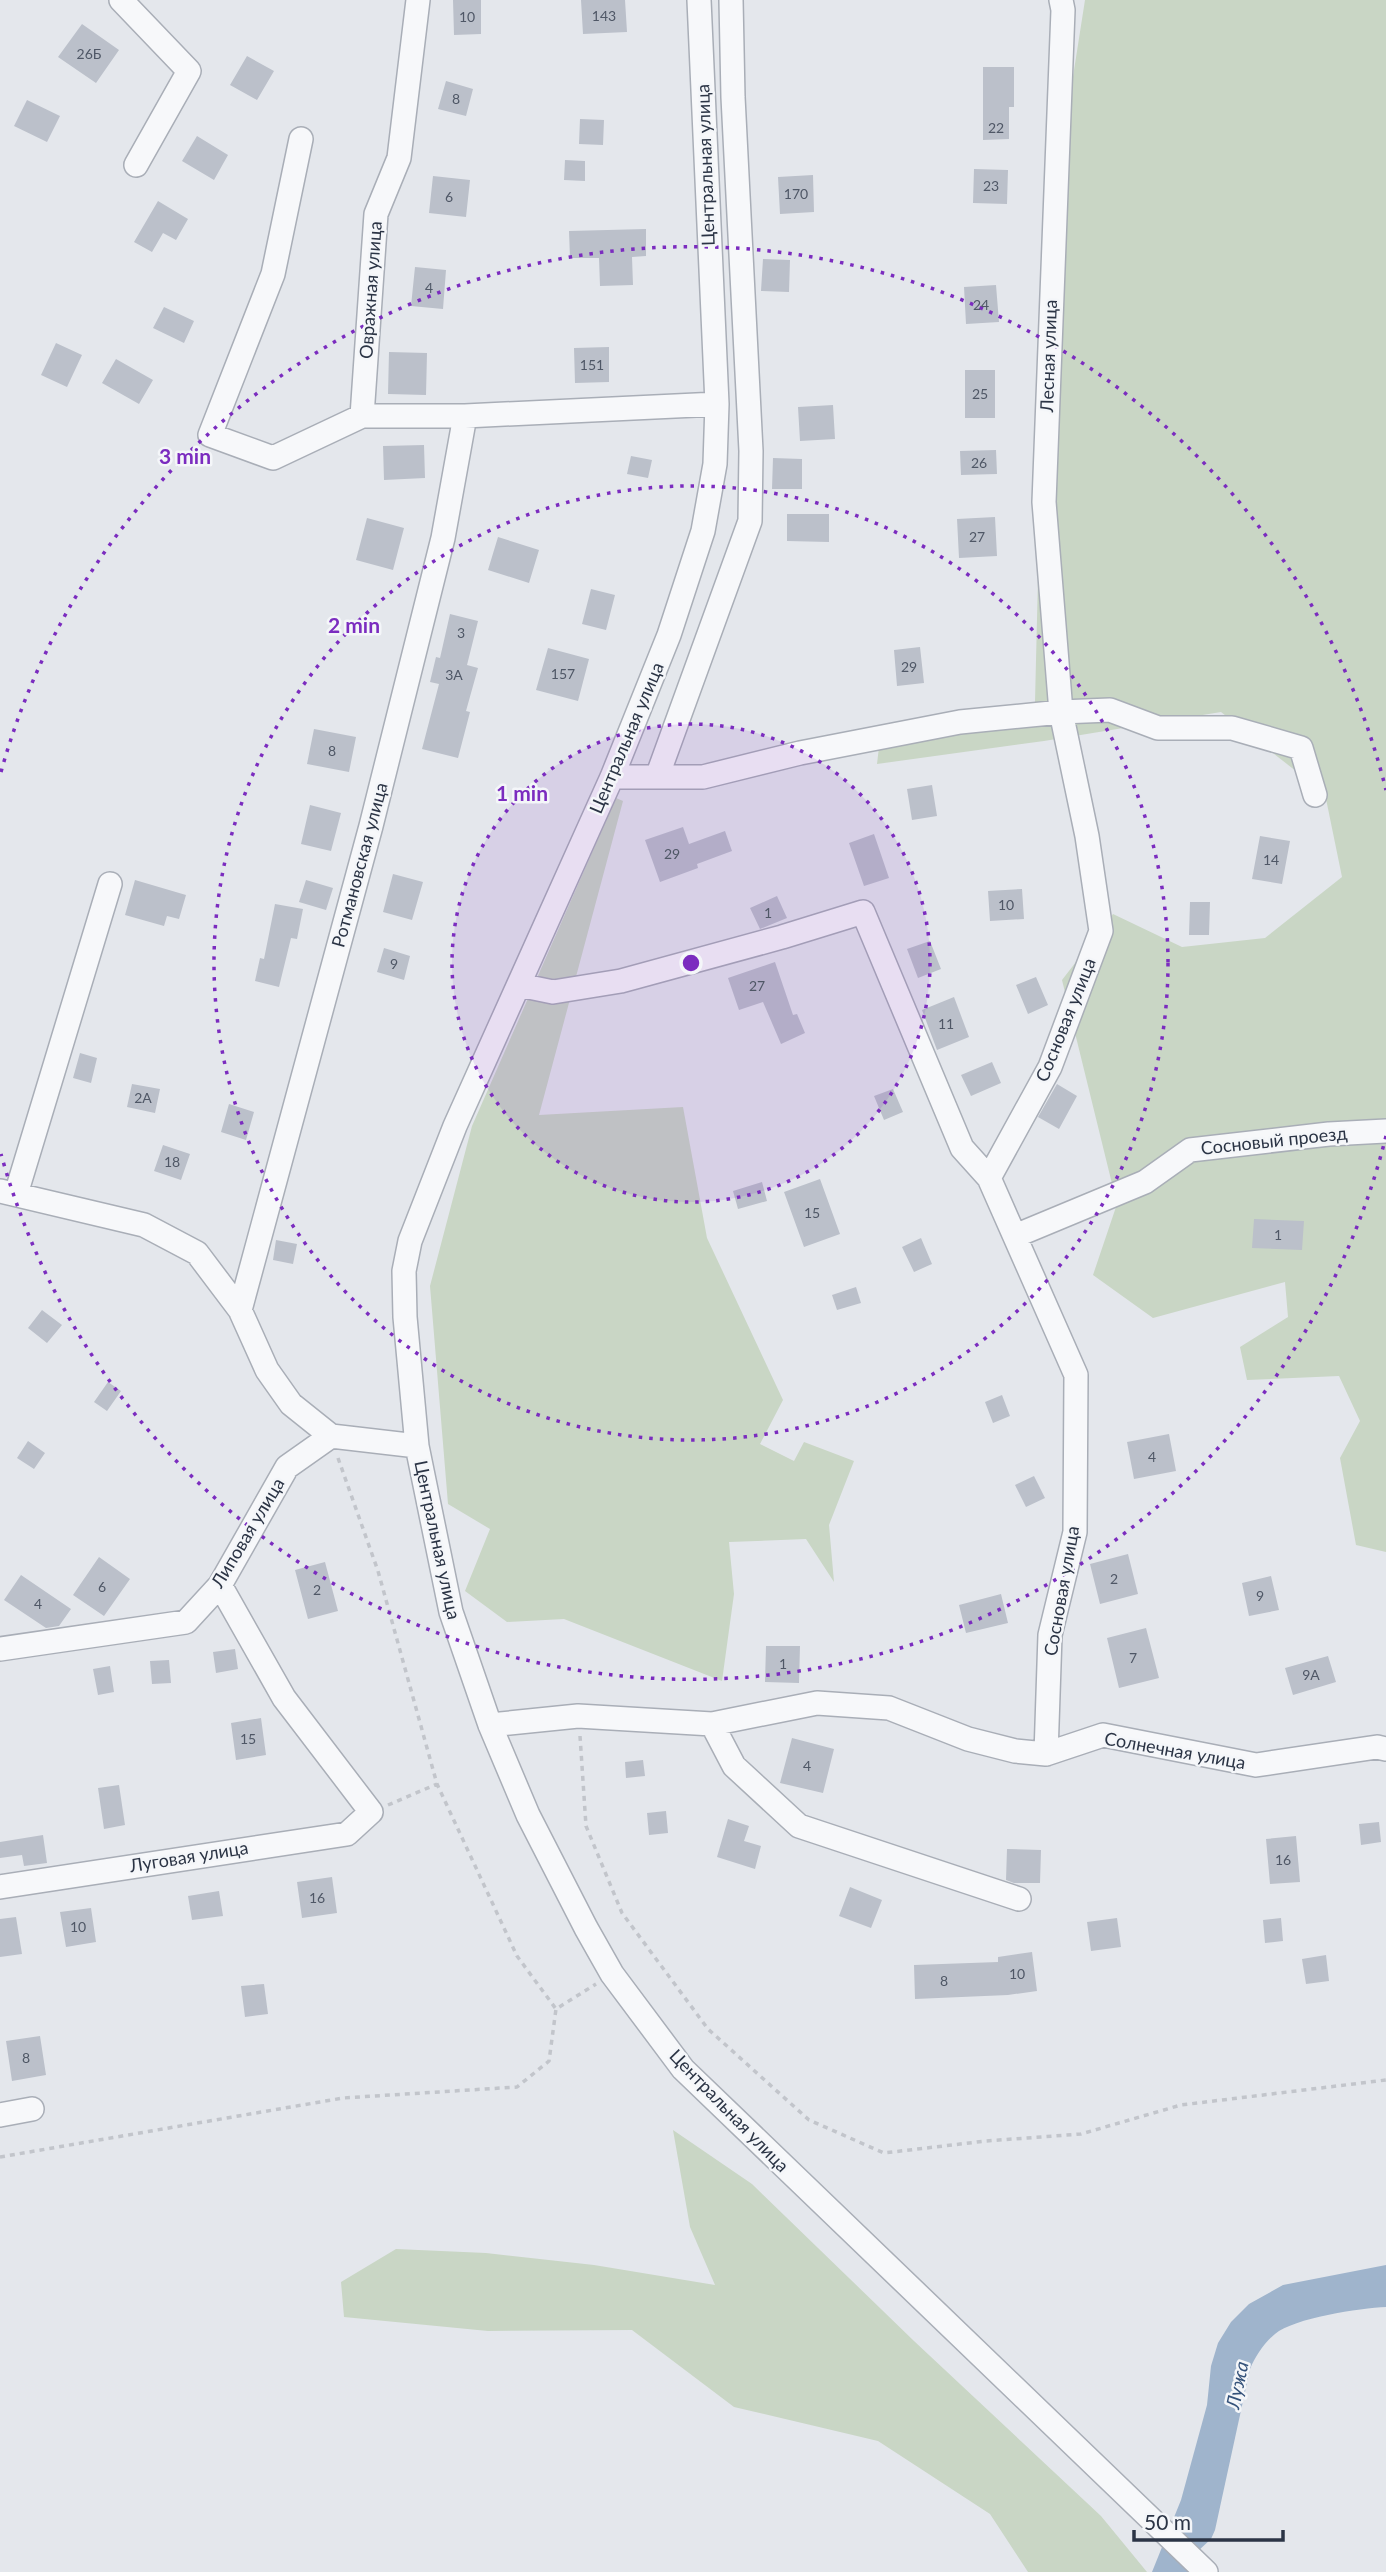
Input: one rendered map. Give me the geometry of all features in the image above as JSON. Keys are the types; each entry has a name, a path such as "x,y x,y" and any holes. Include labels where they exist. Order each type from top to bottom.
{"street":[{"path":"121,0 189,71 136,165"},
{"name":"Овражная улица","path":"362,416 376,214 399,158 418,0"},
{"name":"Центральная улица","path":"699,0 716,404 715,464 703,531 670,635 612,777 455,1126 410,1241 404,1271 405,1305 417,1446 451,1612 490,1725 528,1815 612,1974 683,2069 1206,2572"},
{"path":"657,777 750,521 751,451 733,97 731,0"},
{"name":"Лесная улица","path":"1060,712 1044,502 1063,10 1061,0"},
{"path":"301,139 273,274 210,435 274,458 362,416 465,416 716,404"},
{"name":"Ротмановская улица","path":"240,1310 381,787 443,538 465,416"},
{"path":"612,777 704,777 800,753 960,722 1110,710 1158,728 1232,728 1301,748 1315,795"},
{"name":"Сосновая улица","path":"1046,1754 1051,1635 1075,1531 1076,1375 989,1178 1050,1067 1101,931 1087,836 1060,712"},
{"path":"110,884 8,1193 144,1226 197,1252 240,1310 267,1370 291,1404 331,1436"},
{"path":"519,985 553,992 621,981 863,912 962,1148 989,1178"},
{"name":"Сосновый проезд","path":"1014,1236 1145,1182 1190,1150 1329,1134 1386,1131"},
{"name":"Центральная улица","path":"331,1436 417,1446"},
{"name":"Липовая улица","path":"0,1650 186,1622 220,1585 287,1467 331,1436"},
{"path":"220,1585 284,1698 371,1812"},
{"name":"Солнечная улица","path":"490,1725 578,1717 712,1724 817,1703 889,1708 968,1739 1015,1751 1046,1754 1103,1735 1256,1765 1377,1747 1386,1749"},
{"path":"712,1724 734,1766 799,1826 1018,1899"},
{"name":"Луговая улица","path":"0,1887 347,1834 371,1812"},
{"path":"0,2115 32,2109"}],"path":[{"path":"0,2157 343,2098 517,2087 549,2061 556,2009 517,1956 438,1784 378,1571 331,1436"},
{"path":"578,1717 586,1826 622,1913 708,2029 809,2120 822,2126 884,2153 986,2141 1081,2134 1181,2105 1386,2080"},
{"path":"371,1812 438,1784"},
{"path":"556,2009 612,1974"}],"green space":[{"path":"1085,0 1386,0 1386,1552 1356,1545 1340,1458 1360,1421 1339,1376 1247,1380 1240,1347 1288,1317 1285,1282 1153,1318 1093,1275 1117,1204 1062,980 1113,914 1182,947 1265,938 1342,877 1325,794 1221,712 1044,741 877,764 879,747 1035,702 1046,249"},
{"path":"616,798 623,801 539,1115 683,1107 707,1238 783,1400 760,1444 794,1461 804,1442 854,1461 829,1525 834,1582 806,1539 729,1542 734,1594 722,1681 564,1619 507,1622 465,1591 490,1529 448,1504 430,1286 472,1126"},
{"path":"673,2130 752,2184 1101,2516 1147,2572 1028,2572 990,2514 878,2441 734,2407 632,2330 488,2331 344,2317 341,2282 396,2249 486,2253 594,2265 715,2285 690,2227"}],"water":[{"name":"Лужа","path":"1386,2265 1386,2307 1360,2309 1297,2323 1275,2334 1257,2355 1250,2369 1211,2539 1198,2551 1187,2572 1152,2572 1181,2500 1207,2405 1211,2366 1218,2343 1231,2322 1249,2304 1283,2285"}],"building":[{"path":"453,0 481,0 481,34 454,35"},
{"path":"581,0 625,0 627,32 583,34"},
{"path":"82,24 119,50 96,83 58,57"},
{"path":"247,56 274,71 257,100 230,85"},
{"path":"983,67 1014,67 1014,107 1009,107 1009,139 983,140"},
{"path":"446,81 473,89 466,116 438,109"},
{"path":"27,100 60,116 47,142 14,126"},
{"path":"580,119 604,120 603,145 579,144"},
{"path":"197,136 228,155 214,180 182,161"},
{"path":"565,160 585,161 585,181 564,180"},
{"path":"974,169 1008,170 1007,204 973,203"},
{"path":"813,175 814,212 780,214 778,177"},
{"path":"433,176 470,180 466,217 429,213"},
{"path":"158,201 188,219 176,240 163,233 152,252 134,242"},
{"path":"646,229 646,256 632,257 633,285 600,286 599,258 570,258 569,231"},
{"path":"763,259 790,260 789,292 761,291"},
{"path":"415,267 446,270 443,309 411,306"},
{"path":"996,285 999,322 966,324 964,287"},
{"path":"164,307 194,321 184,343 153,328"},
{"path":"56,343 82,355 67,387 41,375"},
{"path":"609,347 609,382 575,383 574,348"},
{"path":"389,352 427,353 426,395 388,394"},
{"path":"116,359 153,380 139,404 102,383"},
{"path":"965,370 995,370 995,418 965,418"},
{"path":"833,405 835,439 800,441 798,407"},
{"path":"424,445 425,478 384,480 383,446"},
{"path":"996,450 997,474 961,475 960,451"},
{"path":"631,456 652,460 648,478 627,474"},
{"path":"773,458 802,459 802,489 772,489"},
{"path":"787,514 829,514 829,542 787,541"},
{"path":"995,517 997,556 959,558 957,519"},
{"path":"367,518 404,528 393,570 356,560"},
{"path":"498,537 539,550 529,583 488,570"},
{"path":"591,589 615,595 606,630 582,624"},
{"path":"450,614 478,621 467,665 478,668 466,711 470,712 458,758 422,749 439,684 430,682 436,657 440,658"},
{"path":"920,647 924,683 897,686 894,650"},
{"path":"548,648 589,659 578,701 536,690"},
{"path":"314,729 356,737 349,772 307,764"},
{"path":"932,785 937,816 912,820 907,789"},
{"path":"310,805 341,813 331,851 301,844"},
{"path":"683,827 689,844 725,831 732,851 697,864 698,868 660,882 645,840"},
{"path":"874,834 889,878 864,886 849,843"},
{"path":"1260,836 1290,841 1282,884 1252,879"},
{"path":"393,874 423,882 412,920 383,912"},
{"path":"135,880 186,895 179,919 167,916 164,926 125,915"},
{"path":"306,880 333,888 326,910 299,902"},
{"path":"1022,889 1024,919 990,921 988,891"},
{"path":"777,896 787,918 760,929 750,908"},
{"path":"1190,902 1210,902 1209,935 1189,935"},
{"path":"275,904 303,909 297,939 291,938 279,987 255,981 260,958 264,959"},
{"path":"930,941 941,969 918,978 907,949"},
{"path":"384,948 410,956 404,980 377,972"},
{"path":"775,962 793,1015 797,1014 805,1033 781,1044 763,1002 739,1010 728,978"},
{"path":"1036,977 1048,1005 1028,1014 1016,985"},
{"path":"954,997 969,1037 937,1050 922,1010"},
{"path":"80,1053 97,1058 91,1083 73,1078"},
{"path":"992,1062 1001,1083 971,1096 961,1075"},
{"path":"132,1084 160,1089 155,1113 127,1107"},
{"path":"1057,1084 1077,1096 1059,1129 1038,1117"},
{"path":"893,1089 903,1112 884,1120 874,1096"},
{"path":"229,1104 254,1112 246,1140 221,1132"},
{"path":"163,1145 190,1154 181,1180 154,1171"},
{"path":"820,1179 840,1234 804,1247 784,1192"},
{"path":"762,1182 767,1201 738,1209 733,1191"},
{"path":"1254,1219 1304,1221 1302,1250 1252,1248"},
{"path":"921,1238 932,1264 914,1272 902,1247"},
{"path":"276,1240 297,1244 293,1264 273,1260"},
{"path":"856,1287 861,1303 837,1310 832,1295"},
{"path":"42,1310 62,1325 47,1343 28,1328"},
{"path":"108,1382 121,1391 107,1411 94,1402"},
{"path":"1002,1395 1010,1416 993,1423 985,1402"},
{"path":"1169,1434 1176,1471 1134,1479 1127,1442"},
{"path":"28,1441 45,1453 34,1469 17,1458"},
{"path":"1034,1476 1045,1498 1026,1507 1015,1485"},
{"path":"1128,1554 1138,1594 1100,1604 1090,1564"},
{"path":"99,1557 130,1579 104,1616 73,1595"},
{"path":"325,1562 338,1611 308,1619 295,1570"},
{"path":"21,1575 71,1609 59,1626 46,1628 4,1600"},
{"path":"1271,1576 1279,1610 1249,1616 1242,1583"},
{"path":"1001,1594 1008,1623 966,1633 959,1605"},
{"path":"1146,1628 1159,1678 1119,1688 1107,1638"},
{"path":"766,1646 800,1646 799,1683 765,1682"},
{"path":"235,1649 238,1669 216,1673 213,1652"},
{"path":"1328,1656 1336,1682 1293,1695 1285,1668"},
{"path":"169,1660 171,1683 152,1684 150,1661"},
{"path":"110,1666 114,1692 98,1695 93,1669"},
{"path":"261,1718 266,1755 236,1760 231,1723"},
{"path":"792,1738 834,1749 823,1793 780,1783"},
{"path":"643,1760 645,1776 626,1778 625,1762"},
{"path":"119,1785 125,1825 104,1829 98,1788"},
{"path":"666,1811 668,1833 649,1835 647,1813"},
{"path":"728,1819 749,1826 744,1841 761,1846 755,1869 717,1857"},
{"path":"1379,1822 1381,1842 1361,1845 1359,1824"},
{"path":"43,1835 47,1863 24,1866 22,1855 0,1858 0,1842"},
{"path":"1296,1836 1300,1882 1270,1884 1266,1839"},
{"path":"1007,1849 1041,1850 1040,1883 1014,1883 1006,1880"},
{"path":"332,1877 337,1913 302,1918 297,1882"},
{"path":"850,1887 882,1900 871,1928 839,1916"},
{"path":"219,1891 223,1916 192,1920 188,1896"},
{"path":"91,1908 96,1942 66,1947 60,1912"},
{"path":"16,1917 22,1954 0,1957 0,1919"},
{"path":"1117,1918 1121,1947 1091,1951 1087,1922"},
{"path":"1281,1918 1283,1941 1265,1943 1263,1920"},
{"path":"1032,1952 1037,1991 915,1999 914,1965 998,1962 998,1957"},
{"path":"1326,1955 1329,1981 1306,1984 1302,1959"},
{"path":"264,1984 268,2014 245,2017 241,1986"},
{"path":"40,2036 46,2075 12,2081 6,2041"}]}
